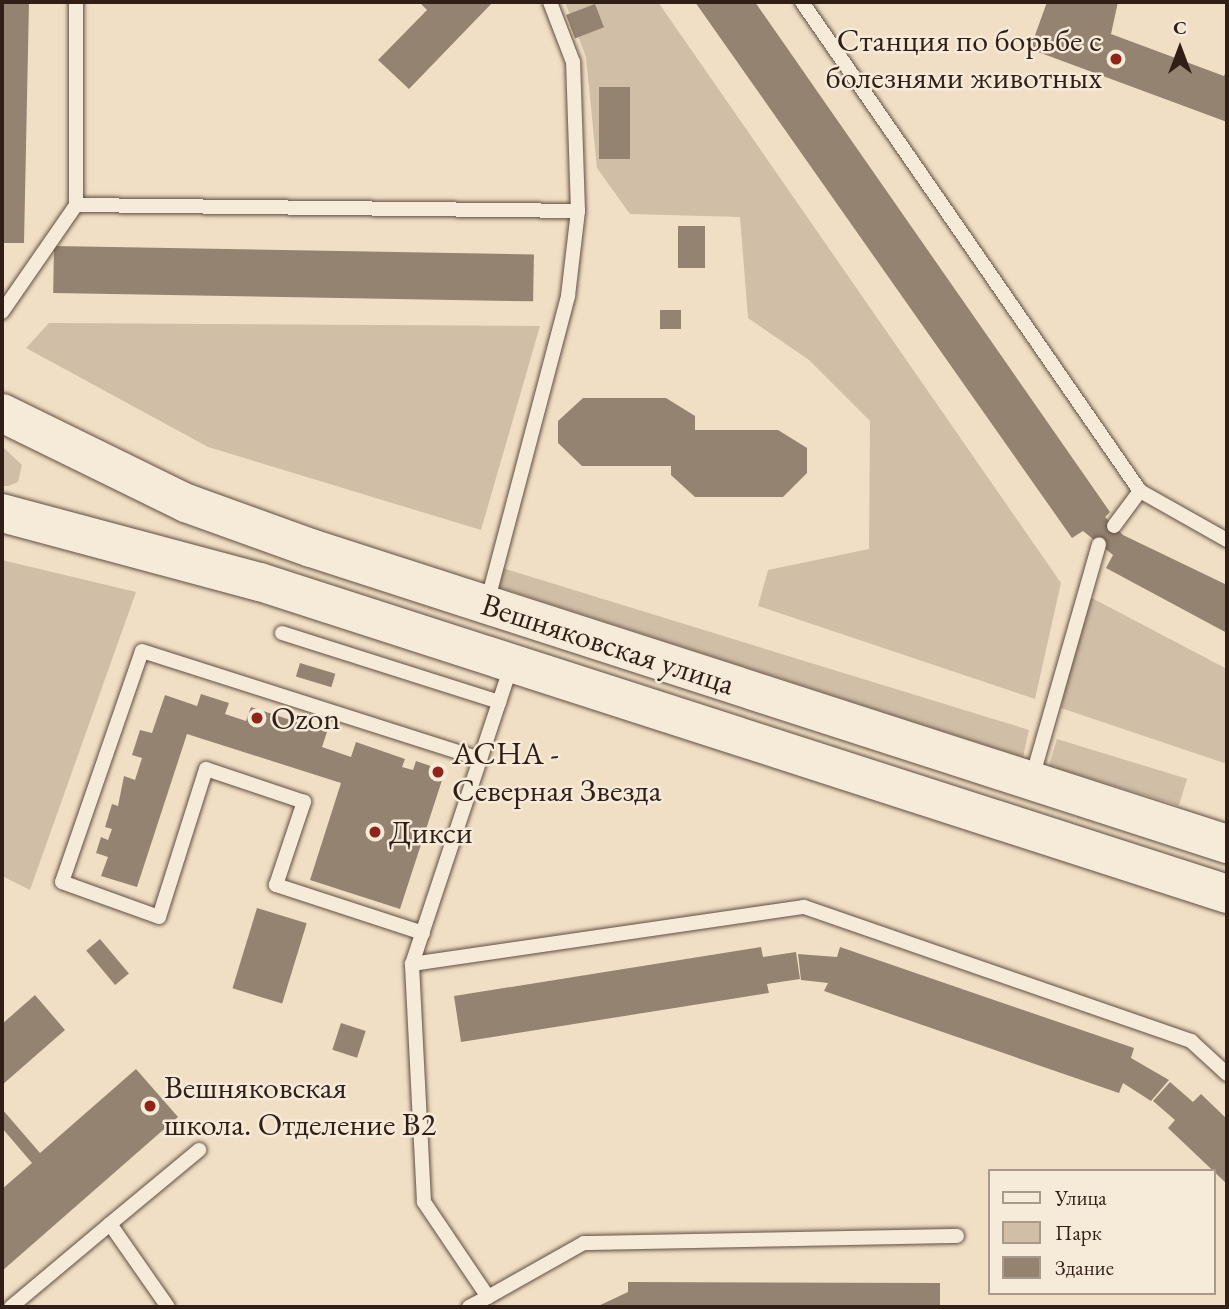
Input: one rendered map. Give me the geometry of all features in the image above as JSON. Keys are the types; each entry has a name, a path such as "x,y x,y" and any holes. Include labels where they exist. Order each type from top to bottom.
{"main road":[{"name":"Вешняковская улица","path":"2,413 186,503 487,605 1227,844"},
{"name":"Вешняковская улица","path":"2,513 260,582 1227,894"}],"lane":[{"path":"2,312 76,205 76,2"},
{"path":"487,605 568,296 578,211 573,62 550,2"},
{"path":"802,2 1140,491 1227,540"},
{"path":"76,205 578,211"},
{"path":"1114,526 1140,491"},
{"path":"1031,781 1099,544"},
{"path":"282,633 499,702"},
{"path":"423,933 276,886 303,802 206,769 159,917 62,882 142,651 480,759"},
{"path":"488,1297 424,1202 412,964 512,662"},
{"path":"412,964 804,907 1191,1041 1227,1074"},
{"path":"11,1307 199,1150"},
{"path":"110,1224 168,1307"},
{"path":"469,1307 584,1243 957,1236"}],"green space":[{"path":"565,2 658,2 1061,583 1035,699 758,606 768,570 869,549 870,421 809,360 748,318 740,217 630,214 597,168 586,57"},
{"path":"49,323 540,326 481,530 208,447 26,348"},
{"path":"2,446 22,465 18,482 8,486 2,486"},
{"path":"2,560 136,592 30,890 2,876"},
{"path":"502,568 1029,730 1023,757 498,587"},
{"path":"1086,595 1227,669 1227,764 1061,708"},
{"path":"1057,739 1187,779 1179,806 1049,766"}],"building":[{"path":"2,2 29,2 24,243 2,243"},
{"path":"419,2 493,2 409,89 378,60 427,10"},
{"path":"695,2 755,2 1110,512 1105,517 1123,535 1227,585 1227,633 1106,568 1113,555 1083,531 1072,538"},
{"name":"Станция по борьбе с болезнями животных","path":"1047,2 1118,2 1111,34 1224,76 1227,69 1227,122 1030,49"},
{"path":"595,4 604,27 575,38 566,15"},
{"path":"599,87 630,87 630,159 599,159"},
{"path":"678,226 705,226 705,268 678,268"},
{"path":"54,246 534,254 533,301 53,293"},
{"path":"660,310 681,310 681,329 660,329"},
{"path":"583,398 666,398 695,416 695,430 778,430 807,448 807,473 783,497 695,497 671,475 671,466 582,466 558,443 558,421"},
{"path":"300,663 335,674 331,687 296,676"},
{"path":"201,694 229,703 225,714 246,721 251,707 327,732 322,747 351,757 356,742 405,759 402,767 413,770 416,761 445,771 400,909 310,880 341,783 187,734 137,887 101,876 108,857 96,853 101,837 108,840 112,829 105,827 112,804 118,806 124,776 135,780 142,758 132,755 140,730 152,733 165,695 197,706"},
{"path":"257,908 307,923 282,1004 232,988"},
{"path":"100,939 129,973 115,985 86,951"},
{"path":"761,947 763,957 796,952 800,979 767,984 769,993 461,1042 454,996"},
{"path":"840,947 1134,1048 1131,1058 1169,1080 1151,1101 1123,1083 1119,1093 824,991 828,983 801,980 798,954 837,957"},
{"path":"35,995 65,1030 2,1085 2,1024"},
{"path":"341,1023 366,1031 357,1058 332,1050"},
{"path":"136,1069 178,1117 2,1271 2,1189 32,1163 2,1128 2,1109 40,1153"},
{"path":"1170,1082 1193,1102 1201,1094 1227,1119 1227,1184 1215,1173 1215,1169 1211,1169 1168,1128 1175,1120 1153,1101"},
{"path":"628,1282 940,1283 940,1307 596,1307 628,1292"}],"place":[{"name":"Станция по борьбе с болезнями животных","path":"1116,59"},
{"name":"Ozon","path":"257,718"},
{"name":"АСНА - Северная Звезда","path":"438,772"},
{"name":"Дикси","path":"375,832"},
{"name":"Вешняковская школа. Отделение В2","path":"150,1106"}]}
